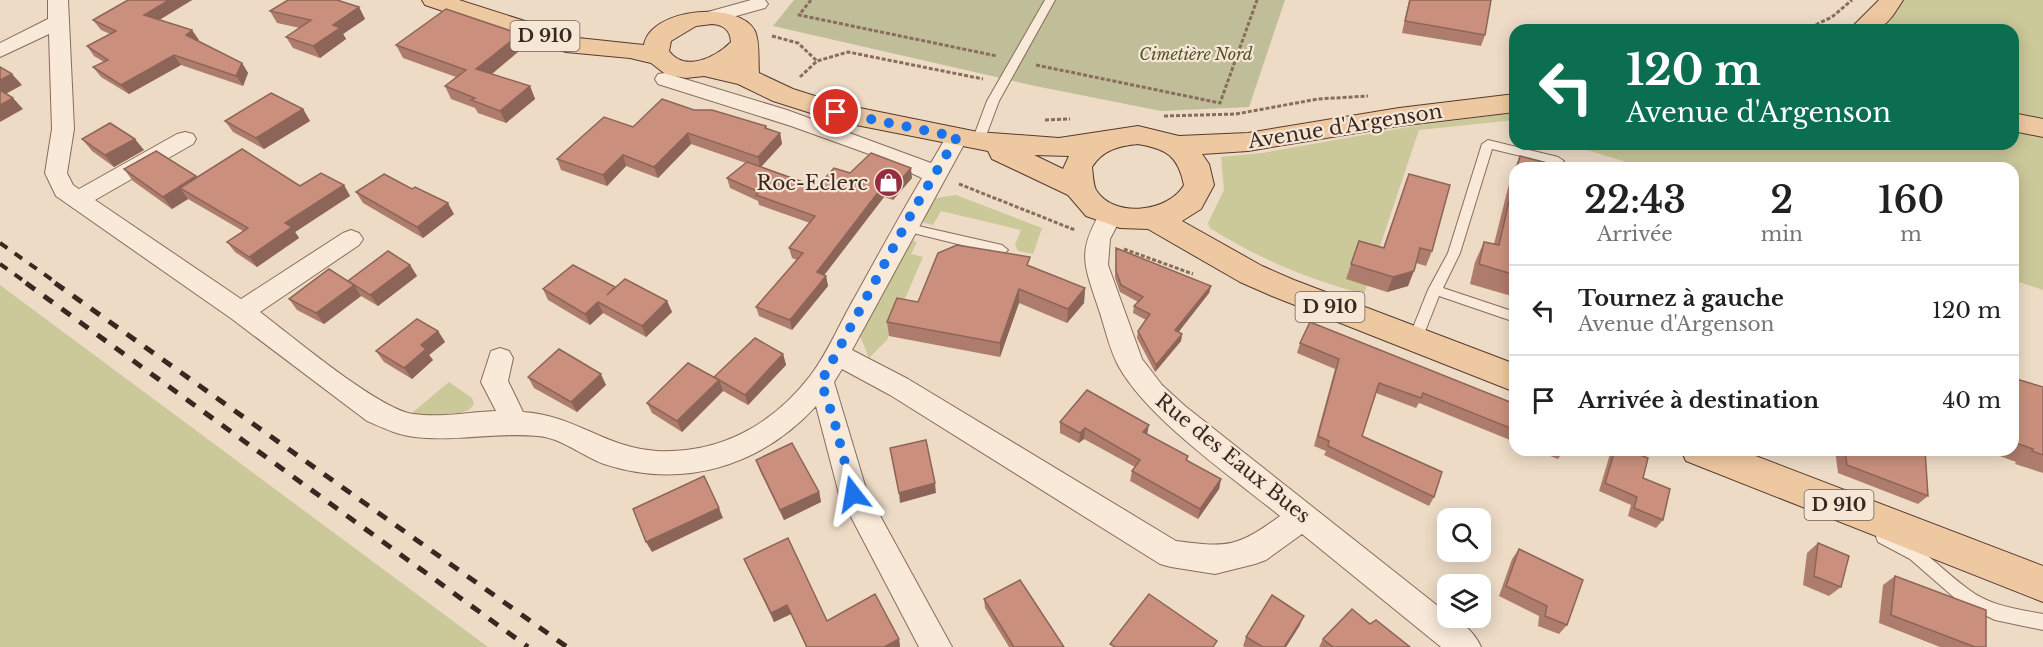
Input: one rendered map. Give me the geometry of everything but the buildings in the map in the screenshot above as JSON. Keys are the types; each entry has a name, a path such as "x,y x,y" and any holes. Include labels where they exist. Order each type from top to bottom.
{"main road":[{"name":"D 910","path":"434,0 575,46 630,50 662,56"},
{"name":"D 910","path":"472,0 600,39 624,39 662,56"},
{"path":"1870,24 1882,14 1890,0"},
{"path":"749,37 727,20 711,16 684,20 662,56 676,67 704,68 746,77 783,95 858,117 967,139 1059,148 1138,135 1175,146 1195,165 1198,188 1193,198 1183,208 1154,219 1132,219 1104,227 1096,208 1078,188 1050,172 967,139"},
{"path":"704,68 728,59 749,37"},
{"path":"746,77 749,37"},
{"name":"Avenue d'Argenson","path":"1175,146 1248,142 1399,117 1509,103"},
{"path":"2019,123 2043,128"},
{"path":"1078,188 1077,166 1090,148 1101,142"},
{"name":"D 910","path":"1154,219 1262,279 1509,376"},
{"name":"D 910","path":"1714,456 2043,584"},
{"path":"1979,559 2043,590"}],"street":[{"path":"711,16 760,2"},
{"path":"749,37 760,2"},
{"path":"0,51 58,11"},
{"path":"58,11 63,129 56,173 58,183 78,200 241,312 377,413 392,421 407,426 432,428 513,422 555,427 602,451 651,464 709,459 754,442 791,416 821,382 933,174 967,139"},
{"path":"662,56 706,89 902,159 933,174"},
{"path":"78,200 185,138"},
{"name":"Rue des Eaux Bues","path":"1104,227 1096,265 1123,348 1139,378 1175,414 1465,647"},
{"path":"241,312 351,239"},
{"path":"837,354 899,387 1171,554 1215,560 1256,551 1303,516"},
{"path":"500,358 494,382 506,401 513,422"},
{"path":"821,382 834,420 853,494 936,647"}],"lane":[{"path":"967,139 1004,83 1050,0"},
{"path":"1415,340 1435,290 1454,253 1488,144 1509,149"},
{"path":"1513,150 1558,161"},
{"path":"904,227 1002,250"},
{"path":"1435,290 1509,315"},
{"path":"1765,476 1916,554 1963,595 1980,605 1995,612 2043,622"}],"path":[{"path":"811,0 799,15 1220,103 1257,0"},
{"path":"1817,24 1832,17 1852,0"},
{"path":"749,37 798,43 817,61"},
{"path":"783,95 817,61 848,52 1004,83"},
{"path":"1156,115 1236,114 1318,99 1370,96"},
{"path":"1035,120 1071,119"},
{"path":"933,174 1104,227 1202,278"}],"shaded area":[{"path":"1903,0 2043,0 2043,124 2019,119 2019,24 1884,24 1898,11"},
{"path":"1509,114 1509,121 1419,130 1364,294 1323,282 1265,259 1210,228 1208,223 1224,190 1221,157 1262,153 1420,125"},
{"path":"2019,128 2043,133 2043,290 2019,282 2019,162 1626,162 1587,150 2019,150"},
{"path":"956,195 1042,228 1033,254 1018,251 1015,245 1021,230 941,211 933,225 921,222 930,199"},
{"path":"910,240 917,242 911,254 923,257 887,340 869,358 860,336"},
{"path":"0,285 488,647 0,647"},
{"path":"449,382 472,398 474,404 469,410 460,413 407,417"}],"green space":[{"name":"Cimetière Nord","path":"794,0 1285,0 1249,107 1161,111 1035,86 773,26"}],"railway":[{"path":"0,243 58,284"},
{"path":"0,264 28,284"},
{"path":"26,283 528,647"},
{"path":"55,283 567,647"}],"place":[{"name":"Roc-Eclerc","path":"889,183"}],"route":[{"path":"836,112 957,137 933,174 821,382 834,420 853,494"}]}
